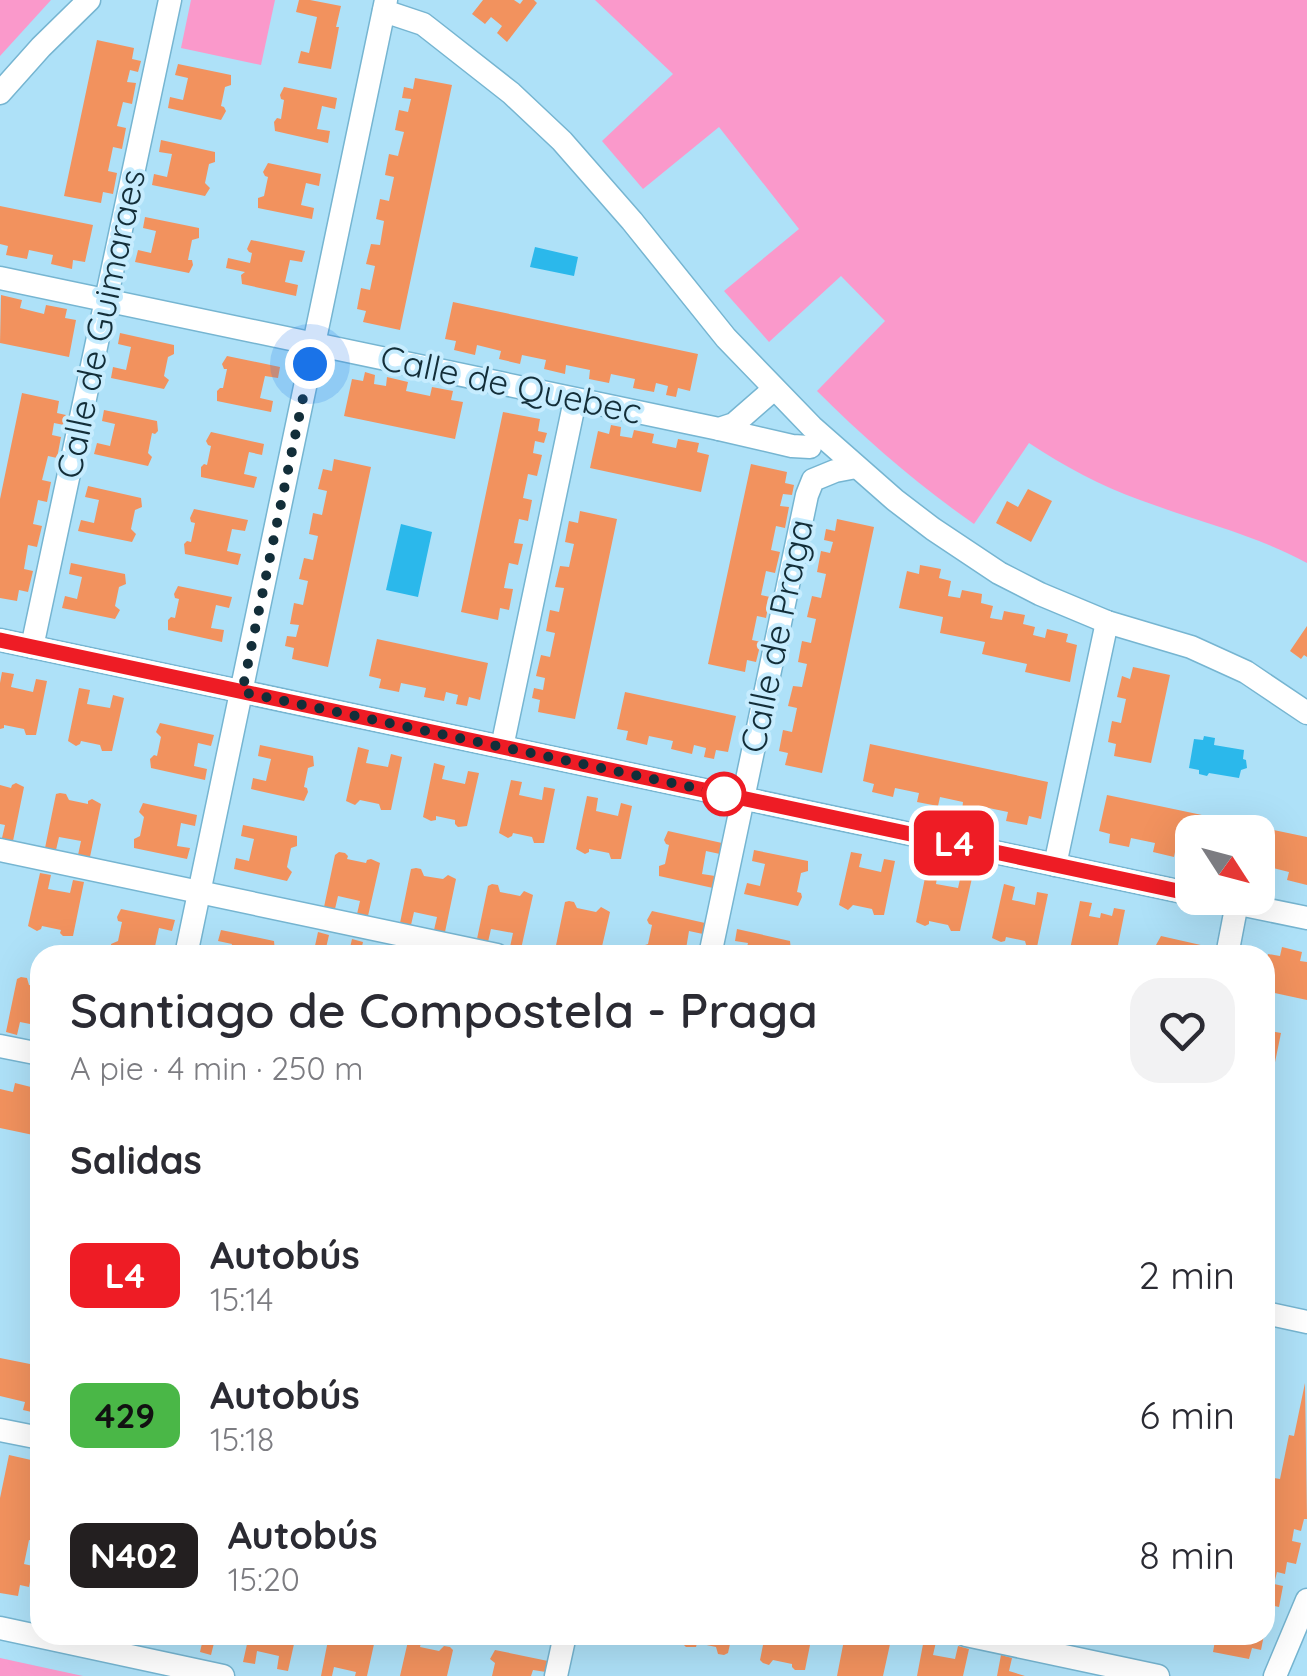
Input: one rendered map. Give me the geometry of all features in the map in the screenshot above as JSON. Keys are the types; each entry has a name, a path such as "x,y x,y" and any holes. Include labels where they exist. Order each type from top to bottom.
{"street":[{"path":"0,93 89,0"},
{"name":"Calle de Guimaraes","path":"32,647 170,0"},
{"path":"188,945 385,6 432,30 511,93 562,141 811,437 1000,573 1107,622 1191,647 1246,672 1307,713"},
{"name":"Calle de Quebec","path":"0,278 792,446 811,437"},
{"path":"719,429 734,424 774,389"},
{"path":"502,747 576,400"},
{"path":"811,437 813,480"},
{"name":"Calle de Praga","path":"712,945 807,495 813,480 856,467"},
{"path":"1054,865 1107,622"},
{"path":"0,640 1175,890"},
{"path":"0,850 450,945"},
{"path":"1275,912 1307,918"},
{"path":"1228,945 1235,915"},
{"path":"0,1046 30,1052"},
{"path":"1275,1315 1307,1322"},
{"path":"0,1430 30,1436"},
{"path":"1274,1676 1307,1600"},
{"path":"0,1628 30,1634"},
{"path":"82,1645 224,1676"},
{"path":"556,1676 563,1645"},
{"path":"1013,1645 1158,1676"},
{"path":"1079,1659 1082,1645"}],"shaded area":[{"path":"0,0 51,0 0,56"},
{"path":"191,0 275,0 261,65 181,48"},
{"path":"595,0 1307,0 1307,563 1245,536 1111,488 1029,443 974,524 933,494 817,391 885,321 841,276 769,342 724,291 799,229 719,127 643,189 602,141 673,74"},
{"path":"0,1658 83,1676 0,1676"}],"water":[{"path":"535,247 578,257 574,276 530,267"},
{"path":"401,524 432,532 418,597 386,590"},
{"path":"1204,736 1215,738 1214,745 1244,750 1247,768 1241,770 1239,778 1209,773 1207,776 1189,768 1194,739 1203,740"}],"building":[{"path":"299,0 341,6 331,69 298,63 301,51 309,53 317,17 296,12"},
{"path":"483,0 537,3 507,42 497,33 502,26 491,17 485,24 472,14"},
{"path":"97,40 134,48 132,59 141,61 138,72 130,70 127,82 136,83 132,104 123,102 117,126 126,128 122,149 113,147 108,171 117,173 113,194 103,192 101,203 64,196"},
{"path":"178,64 231,75 231,85 225,87 221,106 226,111 221,120 168,108 170,97 183,100 188,78 175,75"},
{"path":"415,78 452,85 400,330 363,322 366,311 357,309 361,288 370,290 375,266 366,264 371,244 380,245 384,221 376,219 380,199 389,201 394,177 385,175 389,154 398,156 404,132 395,130 399,110 408,112 411,99 402,98 404,87 413,89"},
{"path":"284,87 337,98 335,109 322,106 317,129 330,131 328,143 275,131 274,122 281,119 284,100 280,95"},
{"path":"161,140 215,152 215,162 209,164 205,183 210,188 205,196 152,185 154,174 167,177 172,154 159,152"},
{"path":"268,163 321,174 319,186 306,183 301,205 314,208 312,219 258,208 258,198 264,196 268,177 263,172"},
{"path":"0,206 93,225 85,262 73,260 72,269 51,264 53,255 29,250 27,259 6,255 8,246 0,244"},
{"path":"145,217 199,228 199,238 192,240 188,260 193,265 189,273 135,262 138,250 151,253 156,231 143,228"},
{"path":"251,240 305,251 302,262 290,260 285,282 298,285 296,296 242,284 241,275 245,272 226,268 228,258 250,263 252,253 247,249"},
{"path":"1,295 22,300 20,308 44,314 46,305 67,309 65,318 76,320 69,357 0,343"},
{"path":"453,302 698,354 690,391 678,388 676,397 666,395 668,386 656,383 654,392 633,388 635,379 611,374 609,383 589,379 590,370 566,365 565,374 544,369 546,360 522,355 520,364 499,359 501,351 477,345 475,355 454,350 456,341 445,339"},
{"path":"120,333 174,345 174,354 168,357 164,376 169,380 164,389 111,378 113,367 126,370 131,347 118,344"},
{"path":"227,356 280,367 278,378 265,376 260,398 273,401 271,412 217,401 227,369 222,364"},
{"path":"365,372 375,375 374,384 386,386 387,377 408,382 406,391 430,396 432,387 453,391 451,400 463,402 455,439 344,416 352,379 363,381"},
{"path":"22,393 59,401 57,413 66,415 64,425 54,423 52,435 61,437 57,458 48,456 42,480 51,482 47,502 38,500 33,524 42,526 37,547 28,545 24,569 33,571 28,592 19,590 17,601 0,598 0,499"},
{"path":"104,410 157,421 148,466 94,454 97,443 110,446 115,424 102,421"},
{"path":"503,412 540,419 538,431 547,433 544,443 535,441 533,453 542,455 537,476 528,474 523,498 532,500 528,521 519,519 514,543 523,544 518,565 509,563 504,588 513,589 509,610 500,608 498,620 461,612"},
{"path":"611,425 621,427 620,436 632,438 634,430 654,434 652,443 676,448 678,439 699,443 697,452 709,455 701,492 590,468 598,431 609,434"},
{"path":"211,432 264,444 262,455 249,452 244,474 257,477 254,488 201,477 201,467 207,465 211,446 206,441"},
{"path":"334,459 371,467 328,667 292,659 294,648 285,646 287,636 296,637 299,625 290,624 294,603 303,605 308,581 299,579 304,558 313,560 318,536 309,534 313,513 322,515 327,491 318,489 323,469 332,471"},
{"path":"751,464 787,472 785,483 794,485 792,495 783,494 780,506 789,507 785,528 776,526 771,550 780,552 775,573 766,571 761,595 770,597 766,618 757,616 752,640 761,642 756,662 747,660 745,672 708,664"},
{"path":"88,486 141,498 142,507 135,510 131,529 136,534 132,542 78,531 81,520 94,523 99,500 85,497"},
{"path":"1028,489 1052,501 1031,542 996,523 1007,501 1018,507"},
{"path":"194,509 248,520 245,531 232,529 227,551 241,554 238,565 185,554 184,544 191,542 195,523 190,518"},
{"path":"580,511 617,519 575,719 538,712 540,700 532,698 534,688 543,690 545,678 536,676 541,655 550,657 555,633 546,631 550,610 559,612 564,588 555,587 560,566 569,567 574,544 565,542 569,521 578,523"},
{"path":"837,519 874,527 822,773 785,765 788,753 779,751 783,730 792,732 797,708 788,706 793,686 802,687 807,664 798,662 802,641 811,643 816,619 807,617 812,596 821,598 826,574 817,572 821,551 830,553 833,542 824,540 826,529 835,531"},
{"path":"71,563 125,574 126,584 119,587 115,606 120,610 115,619 62,608 65,596 77,599 82,577 69,574"},
{"path":"920,565 941,569 939,578 951,581 948,596 960,598 962,590 982,594 981,603 993,606 990,618 1002,620 1004,611 1025,615 1023,624 1035,627 1033,635 1045,638 1047,629 1068,634 1066,642 1077,645 1070,682 1025,672 1027,664 982,654 985,642 940,633 943,617 899,608 907,571 919,574"},
{"path":"178,586 232,597 229,608 216,605 211,628 224,630 222,642 168,630 168,620 175,618 179,599 174,594"},
{"path":"1307,626 1307,657 1301,659 1290,651"},
{"path":"377,639 488,663 480,700 469,697 467,706 456,704 458,695 446,692 444,701 424,697 426,688 401,683 399,692 379,688 381,679 369,676"},
{"path":"1133,667 1170,675 1151,763 1114,756 1116,744 1108,742 1112,721 1121,723 1126,699 1117,697 1122,676 1130,679"},
{"path":"2,672 14,674 11,687 33,692 36,679 47,681 36,735 4,725 0,729"},
{"path":"79,688 90,690 87,704 110,708 113,695 124,698 112,751 102,751 100,745 81,741 76,746 68,741"},
{"path":"625,692 736,716 728,752 716,750 714,759 704,757 706,748 694,745 692,754 671,749 673,741 649,736 647,745 626,740 628,731 617,729"},
{"path":"160,723 214,735 211,746 198,743 194,766 207,769 205,780 151,768 150,759 157,756 161,737 156,732"},
{"path":"870,744 1048,782 1041,819 1029,816 1027,825 1006,821 1008,812 984,807 982,816 962,811 963,802 940,797 938,806 917,802 919,793 895,788 893,797 872,792 874,784 863,781"},
{"path":"260,745 313,756 304,801 251,789 253,778 266,781 271,759 258,756"},
{"path":"358,747 369,750 366,763 388,767 391,754 402,757 391,810 381,810 379,804 360,800 355,805 346,801"},
{"path":"434,763 445,766 442,779 465,784 468,771 479,773 467,826 458,827 455,820 436,816 431,821 423,817"},
{"path":"511,780 522,782 519,795 542,800 544,787 555,789 544,843 534,843 532,837 513,833 508,838 499,833"},
{"path":"16,783 24,787 13,841 2,838 5,825 0,824 0,785 11,788"},
{"path":"56,794 69,800 88,804 92,799 101,804 90,857 78,855 81,841 59,837 56,850 45,848"},
{"path":"1107,795 1202,815 1175,815 1174,857 1153,852 1155,843 1131,838 1129,847 1109,843 1110,834 1099,831"},
{"path":"587,796 598,798 596,811 618,816 621,803 632,806 621,859 611,859 609,853 589,849 585,854 576,849"},
{"path":"143,803 197,815 195,826 181,823 177,846 190,848 187,859 134,848 144,817 139,812"},
{"path":"243,825 297,836 297,846 291,848 287,867 292,872 287,881 234,869 236,858 249,861 254,839 241,836"},
{"path":"1275,830 1307,837 1307,885 1287,880 1289,872 1275,868"},
{"path":"668,831 722,843 720,854 706,851 702,874 715,876 713,888 659,876 659,866 665,864 669,845 664,840"},
{"path":"754,850 808,861 808,871 801,873 797,892 802,897 798,906 744,894 747,883 760,886 765,864 752,861"},
{"path":"851,852 862,854 859,867 881,872 884,859 895,861 884,915 874,915 872,909 853,905 848,910 839,905"},
{"path":"345,853 347,859 380,863 368,916 357,914 360,901 338,896 335,909 324,907 335,855"},
{"path":"416,868 424,876 443,879 448,875 456,879 445,932 434,930 437,917 414,912 411,925 400,923 411,869"},
{"path":"927,868 938,871 936,884 958,888 961,875 972,878 960,931 929,921 925,926 916,922"},
{"path":"40,873 51,875 48,889 70,893 73,880 84,882 73,936 63,936 61,930 42,926 37,931 28,926"},
{"path":"1004,884 1015,887 1012,900 1035,905 1037,892 1048,894 1037,945 1006,937 1001,942 992,938"},
{"path":"498,885 500,892 520,896 524,891 533,895 522,945 510,945 513,933 491,929 488,942 477,939 488,886"},
{"path":"1080,901 1092,903 1089,916 1112,916 1114,908 1125,910 1118,945 1071,945"},
{"path":"565,902 574,902 577,908 596,912 601,907 610,912 602,945 556,945"},
{"path":"121,909 175,920 172,931 159,928 155,945 111,945 118,941 122,922 117,917"},
{"path":"652,911 705,923 703,934 689,931 687,945 645,945 652,925 647,920"},
{"path":"737,929 790,941 790,945 748,945 735,941"},
{"path":"221,930 274,941 274,945 232,945 218,941"},
{"path":"318,932 329,935 327,945 315,945"},
{"path":"1161,936 1201,945 1156,945"},
{"path":"1282,947 1302,952 1300,961 1307,962 1307,1000 1275,993 1275,955 1280,956"},
{"path":"27,978 30,985 30,1024 20,1022 17,1035 6,1032 17,979"},
{"path":"1275,1032 1281,1033 1275,1062"},
{"path":"15,1083 30,1087 30,1134 0,1128 0,1089 13,1092"},
{"path":"0,1358 30,1364 30,1412 23,1410 25,1402 0,1396"},
{"path":"1305,1383 1307,1519 1301,1531 1294,1529 1292,1541 1301,1543 1296,1564 1287,1562 1285,1574 1277,1572 1275,1580 1275,1478 1280,1479 1289,1435 1294,1436"},
{"path":"9,1455 30,1460 30,1540 24,1564 30,1565 30,1582 29,1587 20,1585 18,1596 0,1593 0,1498"},
{"path":"1275,1584 1283,1586 1279,1607 1275,1606"},
{"path":"202,1645 214,1645 211,1655 200,1652"},
{"path":"247,1645 294,1645 288,1671 277,1669 279,1656 257,1651 255,1664 243,1662"},
{"path":"327,1645 374,1645 367,1676 355,1676 356,1672 334,1667 332,1676 321,1676"},
{"path":"407,1645 439,1651 444,1646 453,1650 447,1676 400,1676"},
{"path":"706,1645 730,1645 724,1655 718,1654 716,1647"},
{"path":"763,1645 810,1645 805,1670 795,1670 792,1664 773,1660 769,1665 760,1660"},
{"path":"843,1645 890,1645 883,1676 837,1676"},
{"path":"923,1645 935,1645 933,1655 955,1659 958,1646 969,1649 963,1676 917,1676"},
{"path":"1214,1645 1262,1645 1261,1650 1252,1648 1249,1659 1213,1652"},
{"path":"495,1650 548,1661 546,1672 492,1676 495,1663 490,1659"},
{"path":"1001,1655 1012,1658 1009,1671 1025,1676 997,1676"}],"bus line":[{"name":"L4","path":"0,640 1175,890"}],"route":[{"path":"310,364 242,692 724,794"}]}
